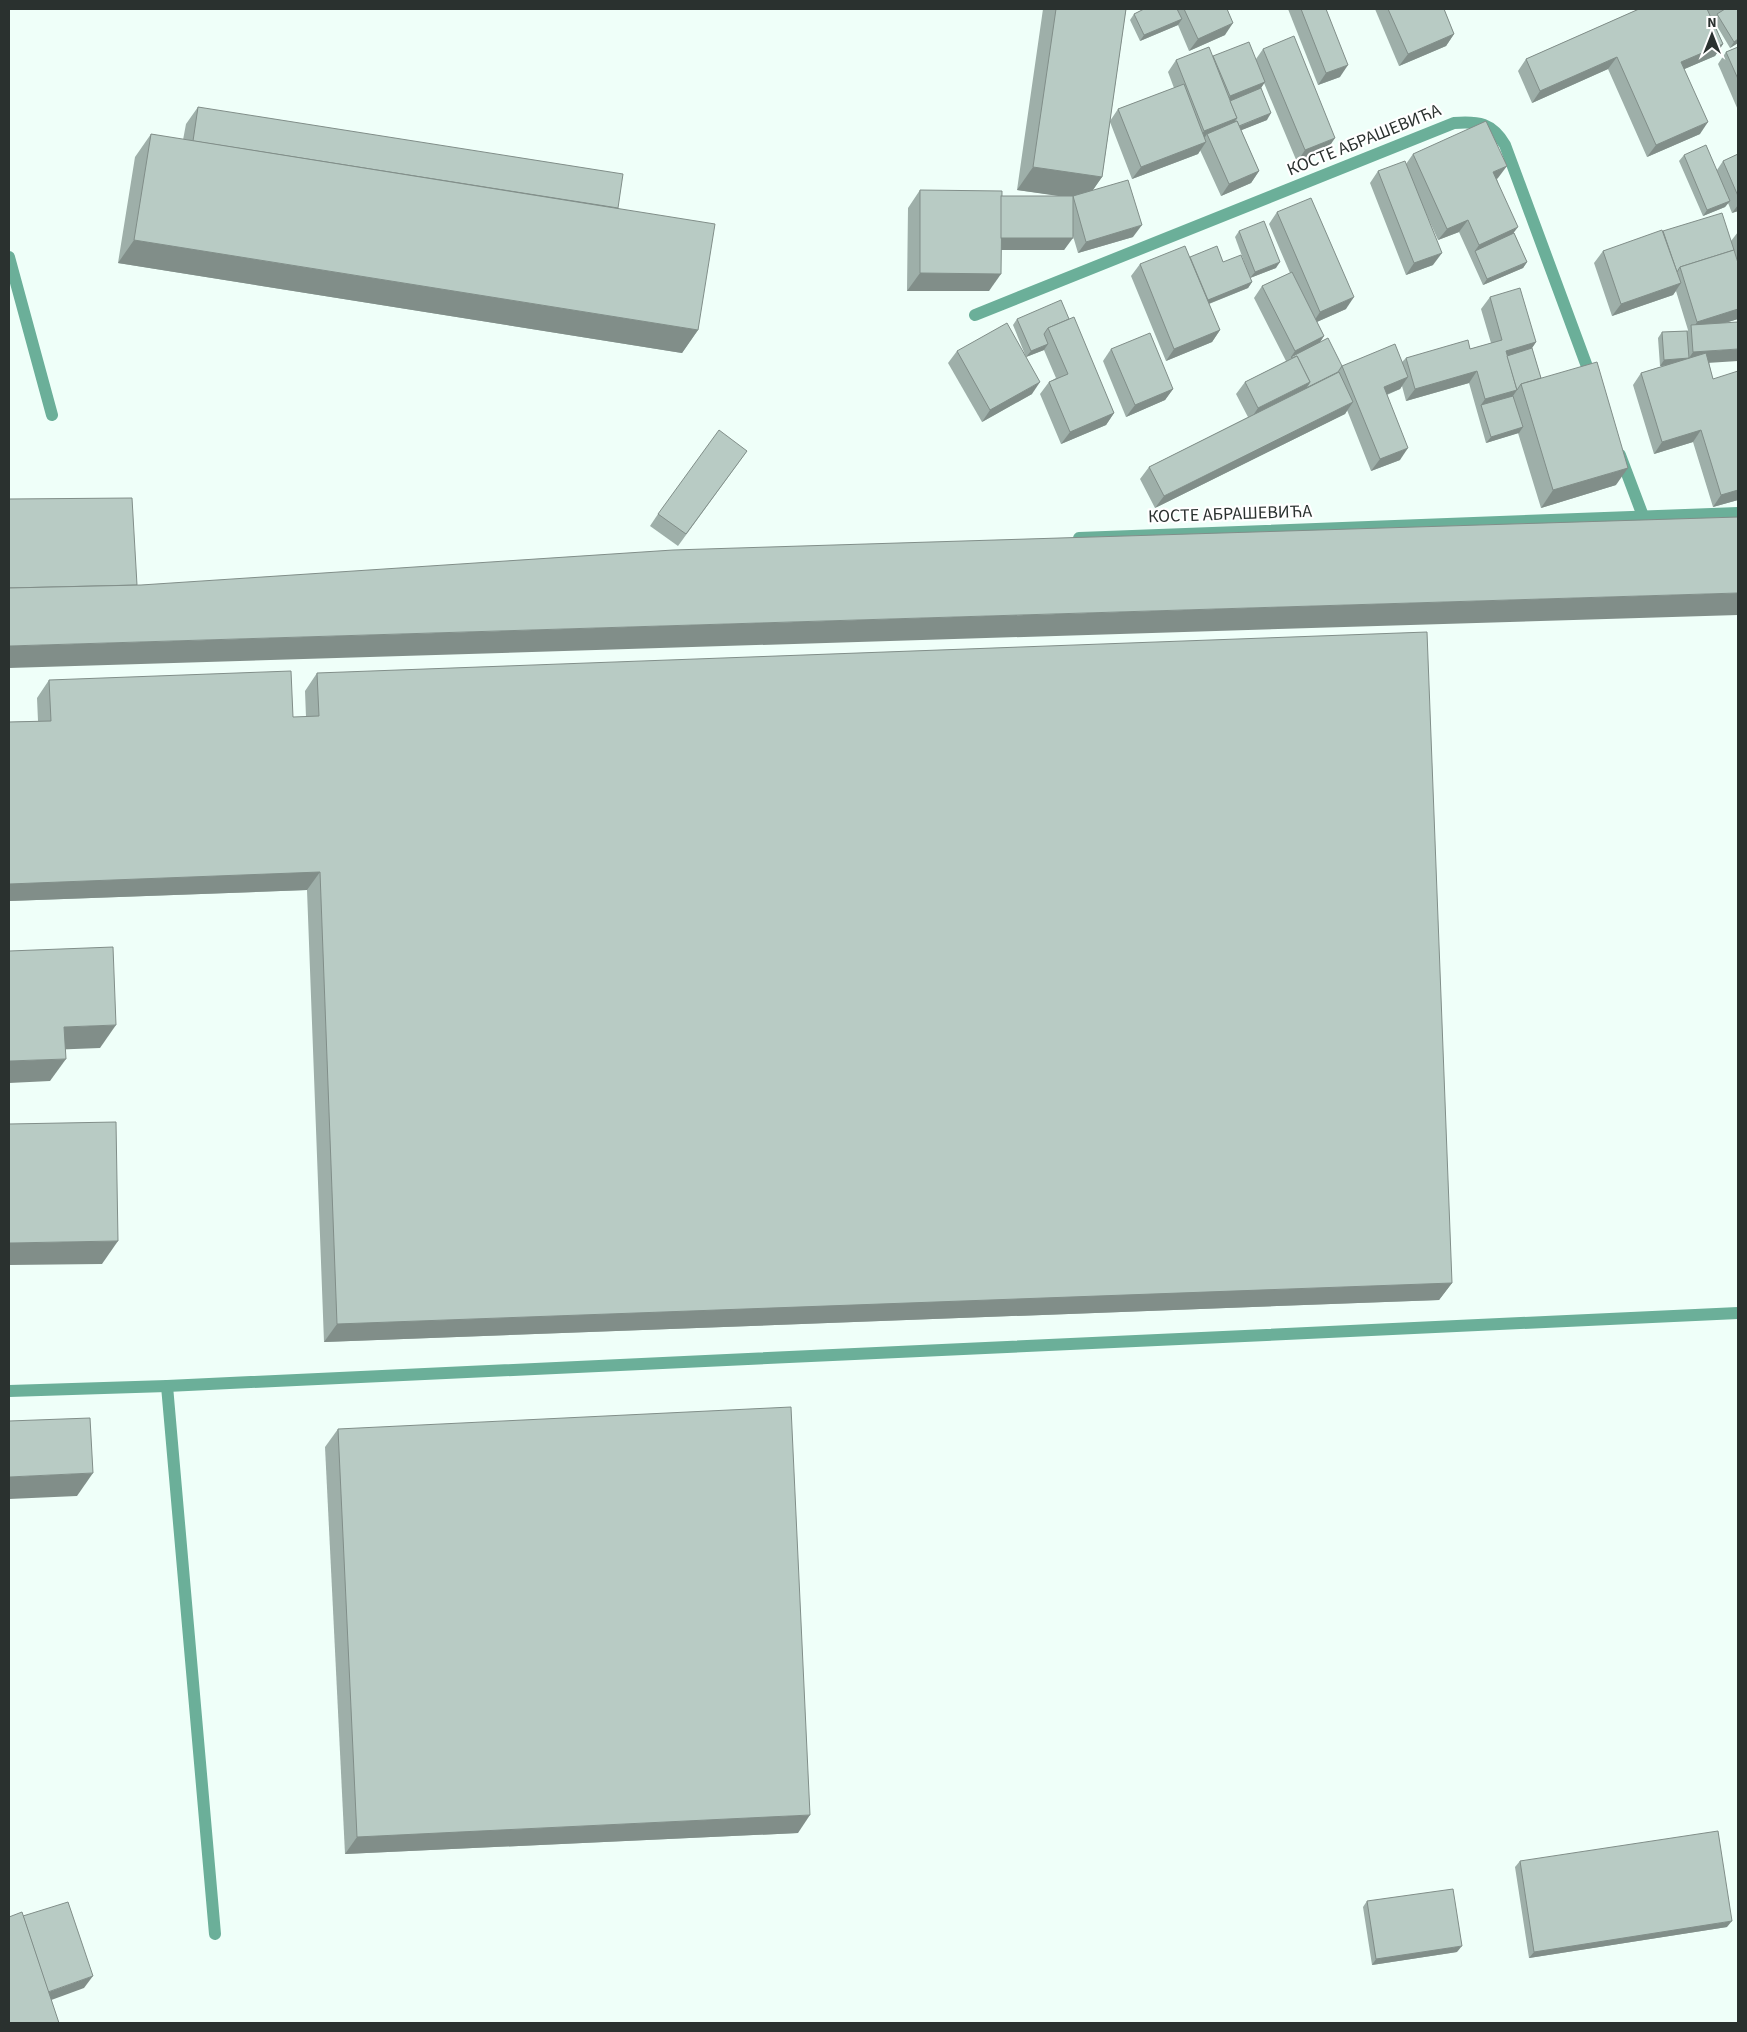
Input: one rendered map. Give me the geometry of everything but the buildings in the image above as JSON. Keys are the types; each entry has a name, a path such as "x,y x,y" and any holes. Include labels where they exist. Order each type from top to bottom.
{"street":[{"name":"КОСТЕ АБРАШЕВИЋА","path":"975,315 1454,123 1469,121 1485,124 1497,132 1504,145 1598,395"},
{"path":"9,257 52,415"},
{"path":"1615,442 1643,516"},
{"name":"КОСТЕ АБРАШЕВИЋА","path":"1068,538 1738,513"},
{"path":"9,1391 167,1386 1738,1313"},
{"path":"167,1386 215,1934"}]}
